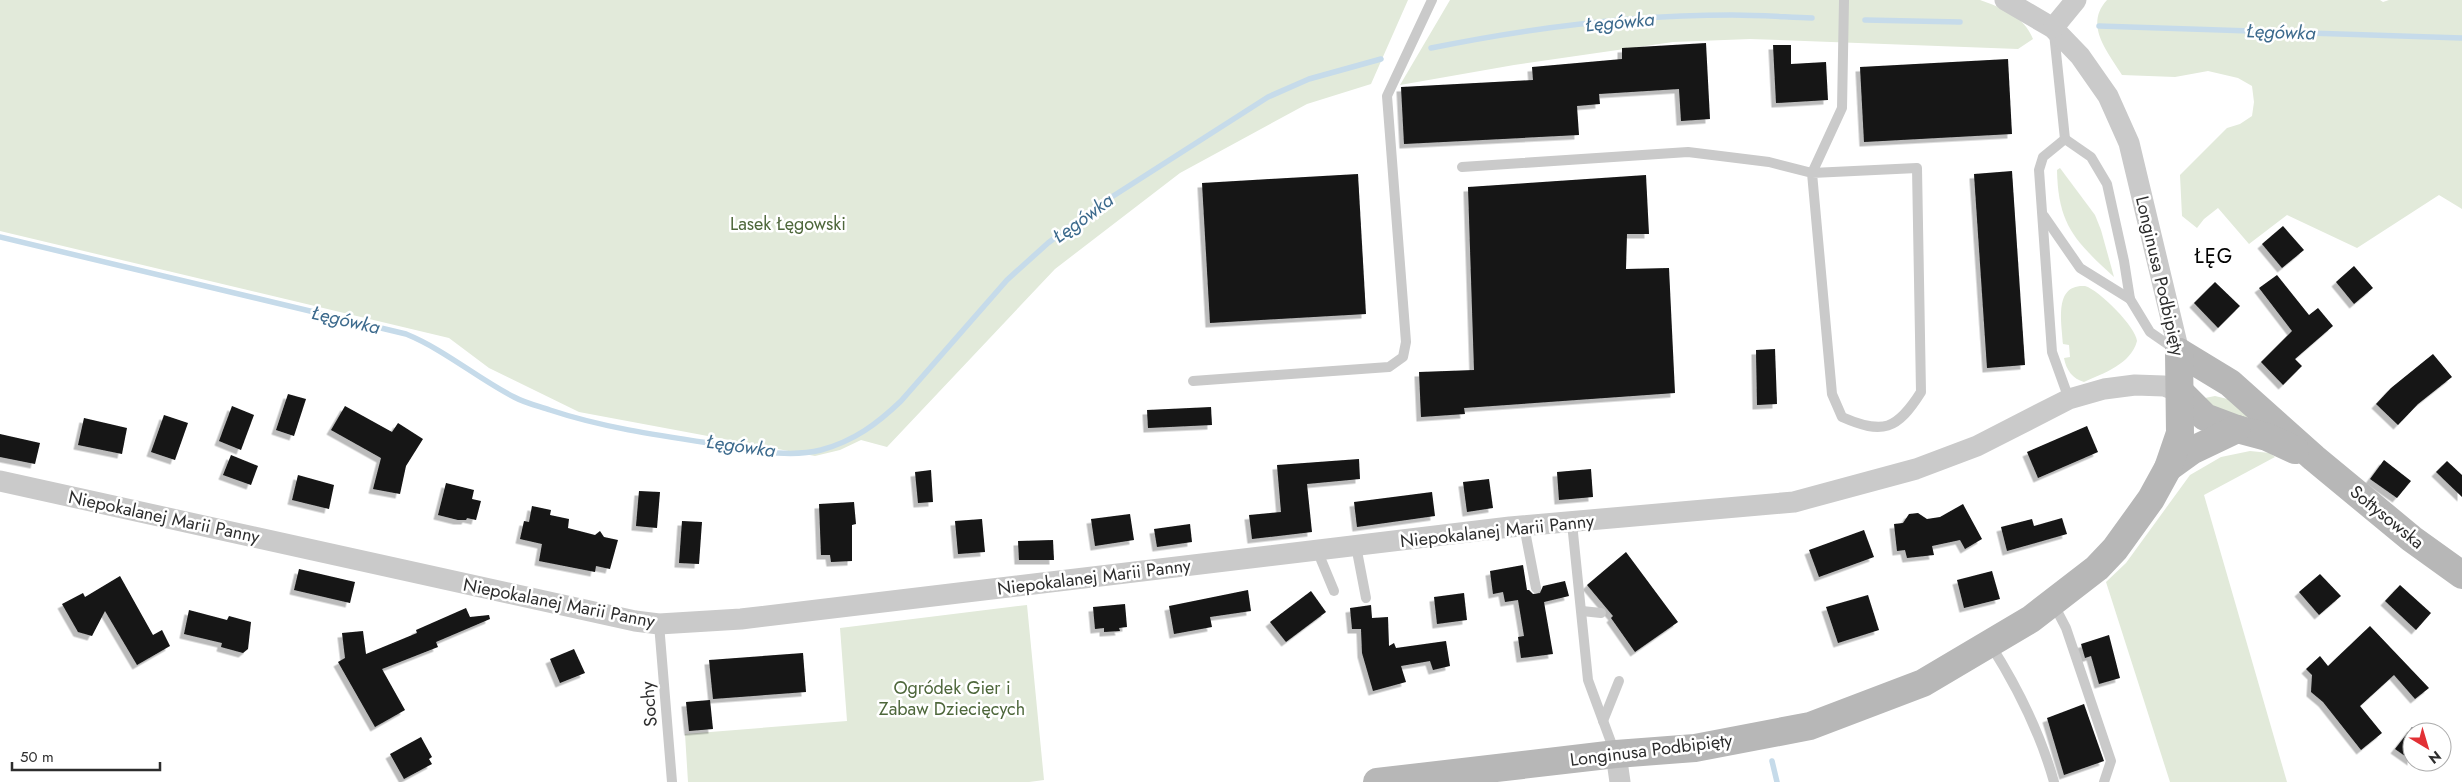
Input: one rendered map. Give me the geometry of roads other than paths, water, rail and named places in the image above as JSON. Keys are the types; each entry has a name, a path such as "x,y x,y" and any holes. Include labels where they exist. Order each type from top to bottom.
{"street":[{"name":"Longinusa Podbipięty","path":"1377,782 1432,779 1616,754 1695,748 1810,726 1923,683 2031,619 2097,568 2115,550 2151,499 2168,468 2180,433 2179,352 2129,143 2108,96 2080,56 2053,28 2004,0"},
{"path":"2053,28 2076,0"},
{"name":"Sołtysowska","path":"2179,352 2230,383 2314,458 2412,539 2462,575"},
{"name":"Niepokalanej Marii Panny","path":"0,481 511,594 659,624 750,618 1524,526 1794,502 1916,469 1977,446 2069,400 2104,389 2135,385 2164,386 2180,392"},
{"name":"Sołtysowska","path":"2180,392 2200,414 2237,429 2267,437 2314,458"},
{"path":"2168,468 2201,446 2237,429"},
{"path":"1616,754 1620,782"}],"lane":[{"path":"1193,381 1389,367 1402,358 1406,342 1387,96 1432,0"},
{"path":"1462,167 1688,152 1768,162 1812,173 1917,168 1921,392 1907,413 1891,425 1865,427 1842,417 1832,394 1812,173 1842,108 1844,0"},
{"path":"2053,28 2065,139"},
{"path":"2065,139 2043,157 2039,170 2052,352 2069,400"},
{"path":"2065,139 2092,157 2107,184 2124,261 2130,299 2150,332 2179,352"},
{"path":"2043,215 2080,268 2130,299"},
{"path":"1572,523 1588,680 1616,754"},
{"path":"1524,526 1536,588"},
{"path":"1356,546 1366,598"},
{"path":"1317,550 1334,591"},
{"path":"2052,602 2066,628 2111,761 2104,782"},
{"path":"1582,611 1600,613"},
{"name":"Sochy","path":"659,624 672,782"},
{"path":"1989,644 2014,683 2032,717 2054,782"},
{"path":"1603,721 1619,681"}],"waterway":[{"name":"Łęgówka","path":"1431,48 1505,34 1657,17 1732,15 1812,18"},
{"name":"Łęgówka","path":"1865,20 1960,22"},
{"name":"Łęgówka","path":"2099,26 2462,38"},
{"name":"Łęgówka","path":"0,237 406,334 448,356 518,399 569,416 648,434 751,450 779,453 807,452 821,450 844,442 864,431 883,417 901,401 1007,280 1048,243 1096,207 1268,97 1309,79 1381,59"},
{"path":"1772,761 1777,782"}],"district":[{"name":"ŁĘG","path":"2214,256"}],"park label":[{"name":"Lasek Łęgowski","path":"788,224"},
{"name":"Ogródek Gier i Zabaw Dziecięcych","path":"952,698"}]}
